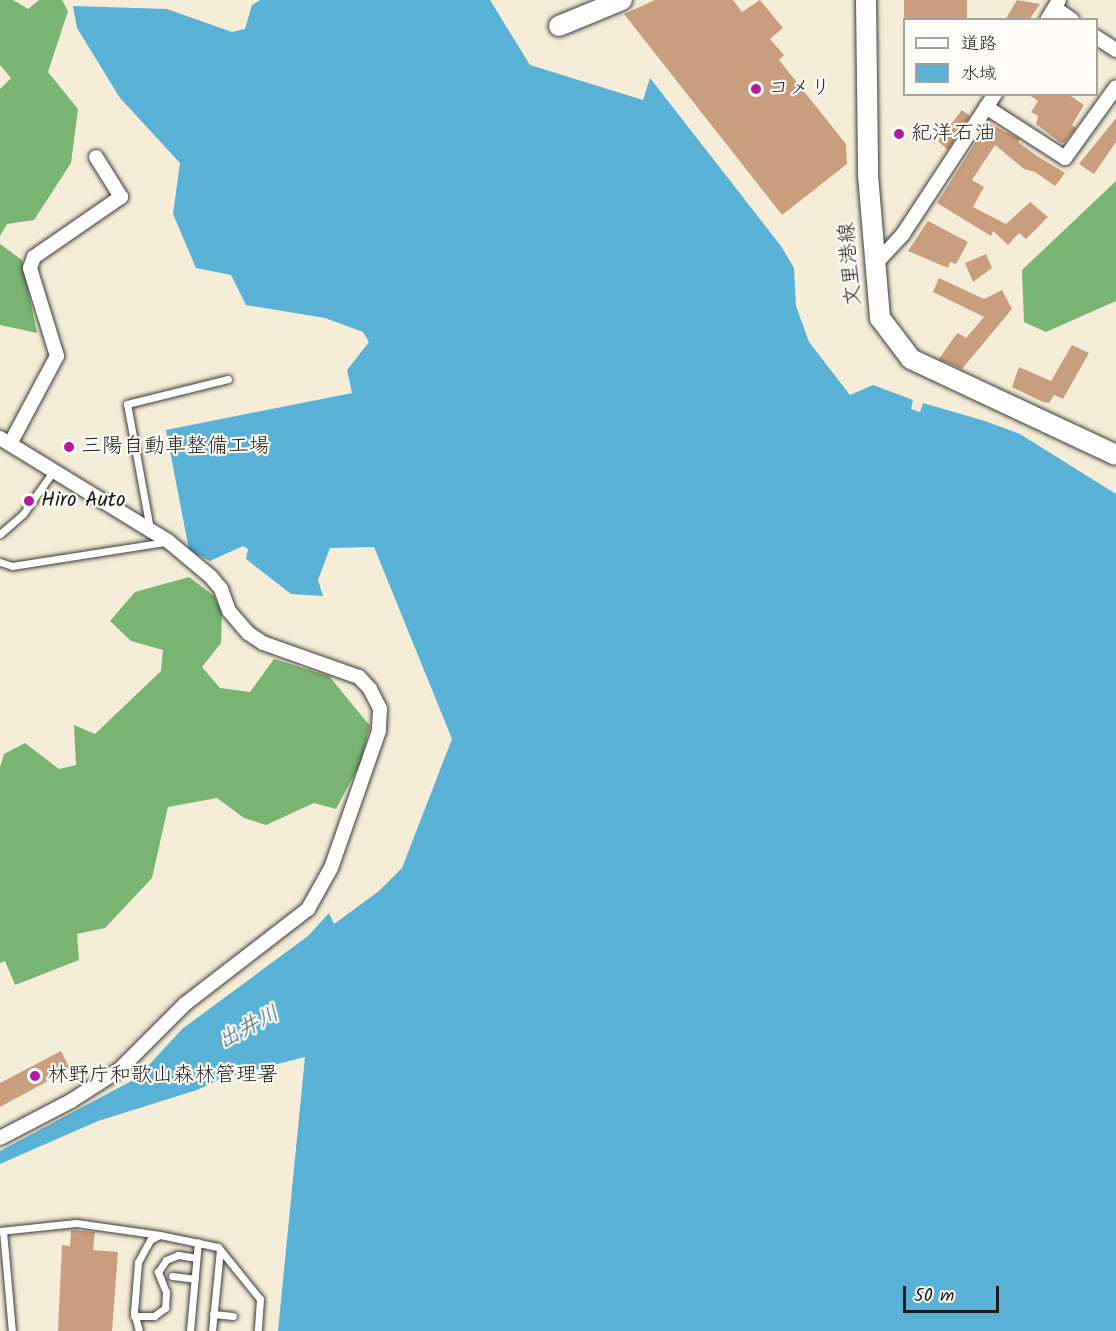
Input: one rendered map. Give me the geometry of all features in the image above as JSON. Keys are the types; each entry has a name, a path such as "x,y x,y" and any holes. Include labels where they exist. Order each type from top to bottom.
{"main road":[{"path":"559,27 622,0"},
{"name":"文里港線","path":"866,0 868,175 878,261 875,290 880,318 911,359 1116,455"}],"street":[{"path":"1048,18 1057,4 1070,18"},
{"path":"1098,38 1116,50"},
{"path":"986,107 1065,158 1116,87"},
{"path":"878,261 903,234 994,96"},
{"path":"0,1138 71,1101 119,1070 185,1004 308,909 326,879 379,731 380,709 370,689 358,677 263,643 248,633 229,611 221,589 211,576 168,541 55,469 5,441 57,356 30,268 34,257 121,197 96,157"}],"lane":[{"path":"150,529 127,404 228,379"},
{"path":"0,534 23,514 55,469"},
{"path":"0,562 12,566 168,541"},
{"path":"12,1331 1,1231 76,1223 198,1242 220,1250 260,1299 258,1331"},
{"path":"139,1331 134,1316 138,1262 150,1240 160,1235"},
{"path":"190,1331 198,1242"},
{"path":"212,1331 220,1250"},
{"path":"134,1316 154,1316 165,1308 166,1292 158,1272 166,1260 178,1255 196,1258"},
{"path":"172,1276 195,1279"},
{"path":"0,1285 7,1278"},
{"path":"0,1302 9,1302"},
{"path":"213,1314 233,1316"}],"green space":[{"path":"0,0 13,0 28,9 39,0 62,0 68,11 48,72 78,109 71,163 34,220 7,224 0,236 0,89 11,78 0,65"},
{"path":"1116,181 1116,301 1046,332 1024,322 1022,270"},
{"path":"0,244 22,260 37,333 0,325"},
{"path":"189,577 214,596 222,611 221,643 202,667 220,688 250,692 274,659 329,676 370,726 361,762 336,809 314,803 266,825 244,818 217,798 168,807 152,878 105,928 77,934 79,960 15,985 5,961 0,963 0,767 4,754 25,743 59,769 76,765 74,725 95,734 161,671 163,650 131,641 110,621 135,592"}],"water":[{"name":"出井川","path":"260,0 490,0 530,65 643,100 650,78 781,246 794,268 796,306 809,342 850,395 873,385 913,400 911,409 920,412 923,403 1020,434 1116,494 1116,1331 278,1331 305,1057 222,1078 197,1090 98,1121 0,1164 0,1151 137,1078 182,1029 308,936 329,913 334,924 379,891 402,868 452,739 374,547 330,548 318,580 323,596 291,594 246,559 248,549 243,546 210,561 189,550 166,430 352,393 347,370 369,342 363,332 325,318 246,305 231,275 196,268 173,214 180,163 120,98 77,28 73,6 167,9 232,32 245,29 252,5"}],"building":[{"path":"655,0 733,0 742,12 760,0 783,28 770,39 784,55 779,60 846,144 847,164 782,215 624,14"},
{"path":"904,0 967,0 967,18 904,18"},
{"path":"1017,0 1040,4 1030,18 1006,18"},
{"path":"1031,96 1071,96 1084,105 1072,125 1076,128 1065,142 1061,143 1036,124 1038,116 1031,112 1038,101"},
{"path":"962,110 970,116 948,150 938,141"},
{"path":"1116,118 1116,142 1094,174 1079,164"},
{"path":"988,123 1020,139 1018,142 1065,173 1055,186 1035,172 1024,169 995,145 972,180 984,187 973,207 1006,224 1030,202 1048,217 1026,239 1019,233 1008,245 993,231 991,236 937,203"},
{"path":"928,221 968,242 956,264 950,262 948,268 908,251"},
{"path":"986,254 992,268 973,282 965,263"},
{"path":"939,278 984,299 1002,290 1012,309 962,369 939,359 958,333 966,338 984,317 933,292"},
{"path":"1072,345 1089,353 1063,399 1054,395 1049,403 1043,402 1012,387 1019,367 1051,381"},
{"name":"林野庁和歌山森林管理署","path":"61,1051 70,1069 0,1107 0,1083"},
{"path":"71,1230 95,1232 93,1250 118,1252 112,1331 58,1331 62,1245 70,1246"}],"place":[{"name":"コメリ","path":"756,89"},
{"name":"紀洋石油","path":"899,134"},
{"name":"三陽自動車整備工場","path":"69,447"},
{"name":"Hiro Auto","path":"29,501"},
{"name":"林野庁和歌山森林管理署","path":"35,1076"}]}
